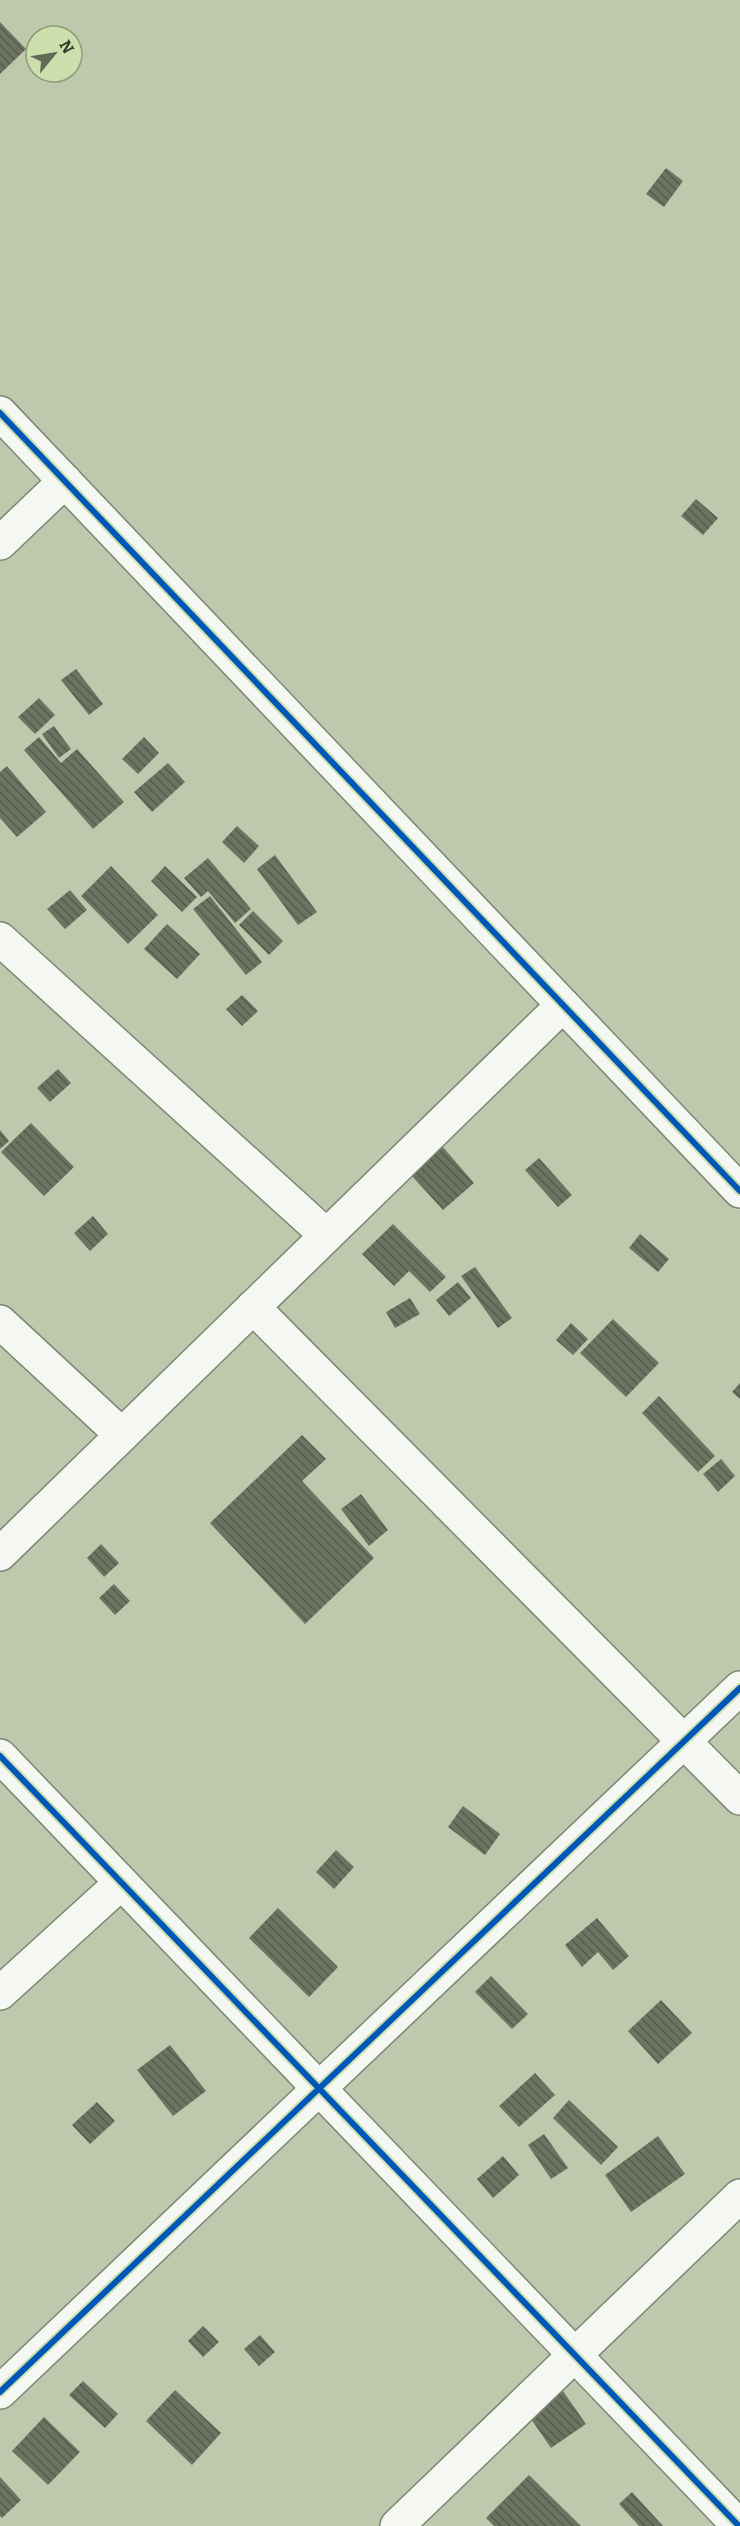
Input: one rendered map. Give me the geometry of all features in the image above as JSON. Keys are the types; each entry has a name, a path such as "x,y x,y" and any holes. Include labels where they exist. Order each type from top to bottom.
{"street":[{"path":"0,413 740,1191"},
{"path":"0,543 64,481"},
{"path":"0,939 326,1235"},
{"path":"0,1554 563,1005"},
{"path":"253,1307 740,1798"},
{"path":"0,1322 122,1435"},
{"path":"0,2392 740,1688"},
{"path":"0,1756 739,2526"},
{"path":"0,1993 121,1883"},
{"path":"397,2526 573,2354 740,2196"}],"building":[{"path":"0,22 24,47 24,51 0,74"},
{"path":"666,168 683,181 664,207 646,194"},
{"path":"696,499 718,518 703,535 681,516"},
{"path":"76,669 103,704 89,715 61,680"},
{"path":"39,698 55,715 35,734 18,717"},
{"path":"54,726 71,749 59,758 42,734"},
{"path":"39,737 61,763 77,749 124,802 93,829 24,750"},
{"path":"144,737 159,753 138,774 122,759"},
{"path":"168,763 185,782 152,812 134,792"},
{"path":"7,766 46,812 17,837 0,818 0,772"},
{"path":"237,826 259,846 244,863 222,842"},
{"path":"275,855 317,912 298,925 257,869"},
{"path":"208,858 251,909 235,923 208,891 201,897 184,878"},
{"path":"111,866 158,915 128,944 81,896"},
{"path":"165,866 197,897 182,912 151,881"},
{"path":"70,890 87,910 65,929 47,909"},
{"path":"210,896 262,962 246,975 193,909"},
{"path":"253,911 283,941 269,955 239,925"},
{"path":"167,924 200,954 177,979 144,949"},
{"path":"242,995 258,1011 242,1026 226,1009"},
{"path":"58,1069 71,1083 50,1102 37,1088"},
{"path":"31,1123 74,1167 44,1196 1,1152"},
{"path":"423,1124 474,1183 443,1210 391,1153"},
{"path":"0,1130 9,1141 0,1149"},
{"path":"539,1158 572,1195 558,1207 525,1170"},
{"path":"93,1216 108,1234 90,1251 74,1233"},
{"path":"393,1224 446,1277 430,1292 409,1271 394,1286 362,1254"},
{"path":"640,1234 669,1259 658,1272 629,1248"},
{"path":"475,1267 512,1318 498,1328 461,1276"},
{"path":"458,1282 471,1298 449,1316 436,1300"},
{"path":"410,1298 420,1314 395,1328 386,1312"},
{"path":"613,1319 659,1363 626,1397 580,1353"},
{"path":"571,1323 588,1339 573,1355 556,1340"},
{"path":"740,1383 740,1399 732,1392"},
{"path":"659,1396 715,1456 698,1472 642,1413"},
{"path":"302,1435 326,1459 302,1481 374,1558 305,1624 210,1523"},
{"path":"721,1459 735,1476 718,1492 703,1474"},
{"path":"361,1494 388,1530 369,1546 341,1509"},
{"path":"101,1544 119,1563 104,1577 87,1558"},
{"path":"114,1584 130,1601 115,1615 99,1598"},
{"path":"463,1806 500,1834 485,1855 448,1827"},
{"path":"336,1850 354,1867 334,1889 316,1872"},
{"path":"278,1908 338,1967 309,1997 249,1938"},
{"path":"597,1918 629,1956 613,1970 598,1952 582,1967 565,1945"},
{"path":"491,1976 528,2014 512,2029 475,1992"},
{"path":"661,2000 692,2033 658,2064 628,2031"},
{"path":"170,2045 206,2091 173,2116 137,2070"},
{"path":"535,2073 555,2095 519,2127 499,2106"},
{"path":"569,2100 618,2147 601,2165 553,2118"},
{"path":"97,2102 115,2121 90,2144 72,2125"},
{"path":"544,2134 568,2168 551,2179 528,2145"},
{"path":"658,2136 685,2174 631,2212 605,2175"},
{"path":"503,2156 519,2175 493,2198 477,2179"},
{"path":"203,2326 219,2342 203,2357 188,2341"},
{"path":"260,2335 275,2352 259,2366 244,2349"},
{"path":"83,2381 118,2414 105,2428 69,2395"},
{"path":"175,2390 221,2433 192,2465 146,2421"},
{"path":"563,2391 586,2424 551,2448 529,2416"},
{"path":"44,2417 80,2452 48,2485 12,2451"},
{"path":"529,2475 581,2526 494,2526 486,2518"},
{"path":"0,2477 21,2500 2,2518 0,2516"},
{"path":"632,2492 663,2526 639,2526 619,2504"}],"cycle path":[{"path":"0,413 740,1191"},
{"path":"0,2392 740,1688"},
{"path":"0,1756 739,2526"}]}
